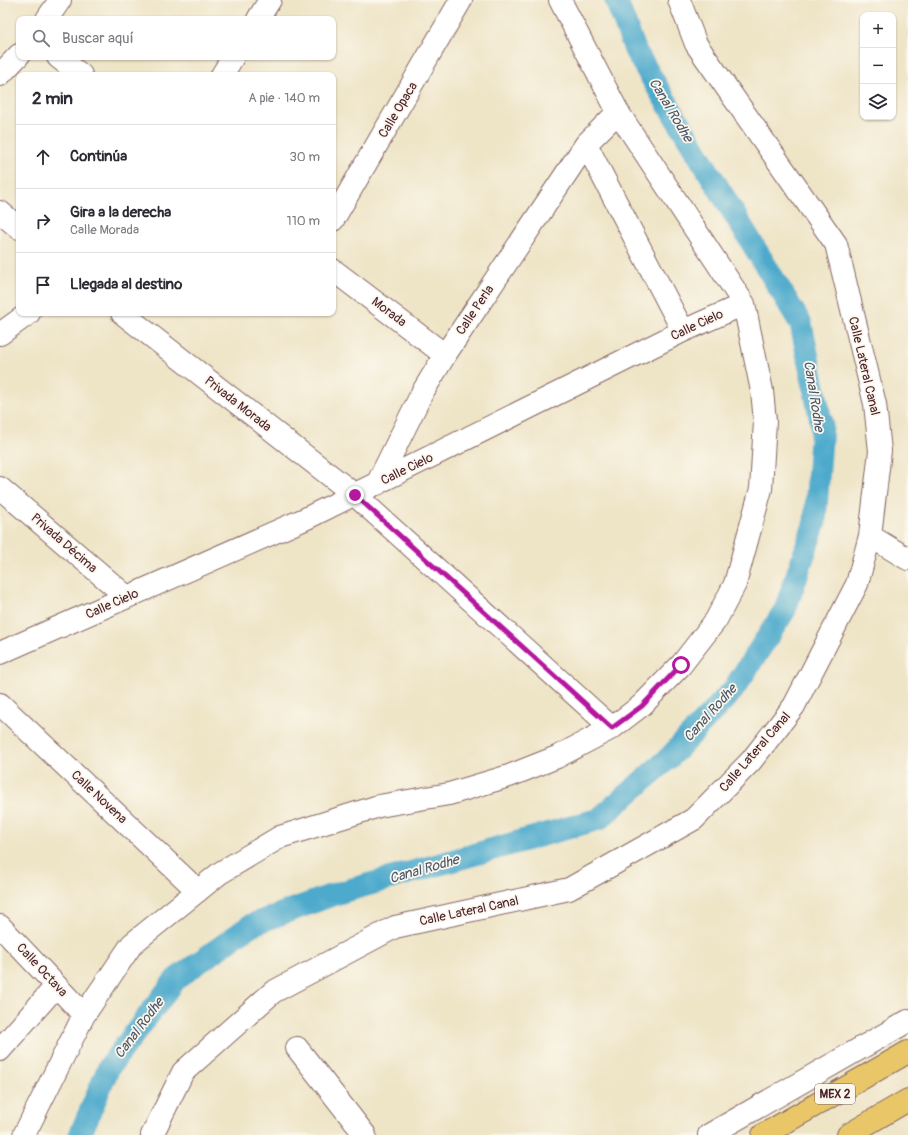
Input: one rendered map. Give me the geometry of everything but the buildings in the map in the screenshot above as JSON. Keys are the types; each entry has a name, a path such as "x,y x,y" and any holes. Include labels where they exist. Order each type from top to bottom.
{"highway":[{"name":"MEX 2","path":"763,1135 908,1052"},
{"path":"848,1135 908,1100"}],"street":[{"path":"49,16 60,0"},
{"path":"260,16 270,0"},
{"name":"Calle Opaca","path":"336,215 461,0"},
{"path":"24,1135 84,1015 132,944 220,873 280,837 379,806 449,794 509,776 557,757 612,728 642,706 681,665 716,620 735,584 761,489 765,421 762,391 744,304 618,112 560,0"},
{"name":"Calle Lateral Canal","path":"152,1135 184,1072 273,992 395,927 569,889 694,819 750,761 794,706 857,584 870,536 880,451 875,404 836,244 696,44 679,0"},
{"path":"0,74 16,58"},
{"path":"62,60 77,72"},
{"path":"224,72 231,60"},
{"name":"Calle Perla","path":"377,484 422,393 445,355 586,144 618,112"},
{"path":"586,144 683,331"},
{"path":"0,212 16,225"},
{"name":"Morada","path":"336,272 445,355"},
{"name":"Calle Cielo","path":"0,653 307,518 683,331 744,304"},
{"path":"0,334 25,316"},
{"name":"Privada Morada","path":"126,316 355,495 612,728"},
{"name":"Privada Décima","path":"0,488 127,597"},
{"path":"870,536 908,559"},
{"name":"Calle Novena","path":"0,704 198,891"},
{"name":"Calle Octava","path":"0,926 84,1015"},
{"path":"0,1050 56,986"},
{"path":"710,1135 908,1021"},
{"path":"297,1048 365,1135"}],"waterway":[{"name":"Canal Rodhe","path":"80,1135 109,1067 176,979 251,925 335,894 599,819 670,757 733,690 785,610 815,522 822,426 801,324 636,52 616,0"}],"route":[{"path":"355,495 612,728 642,706 681,665"}]}
